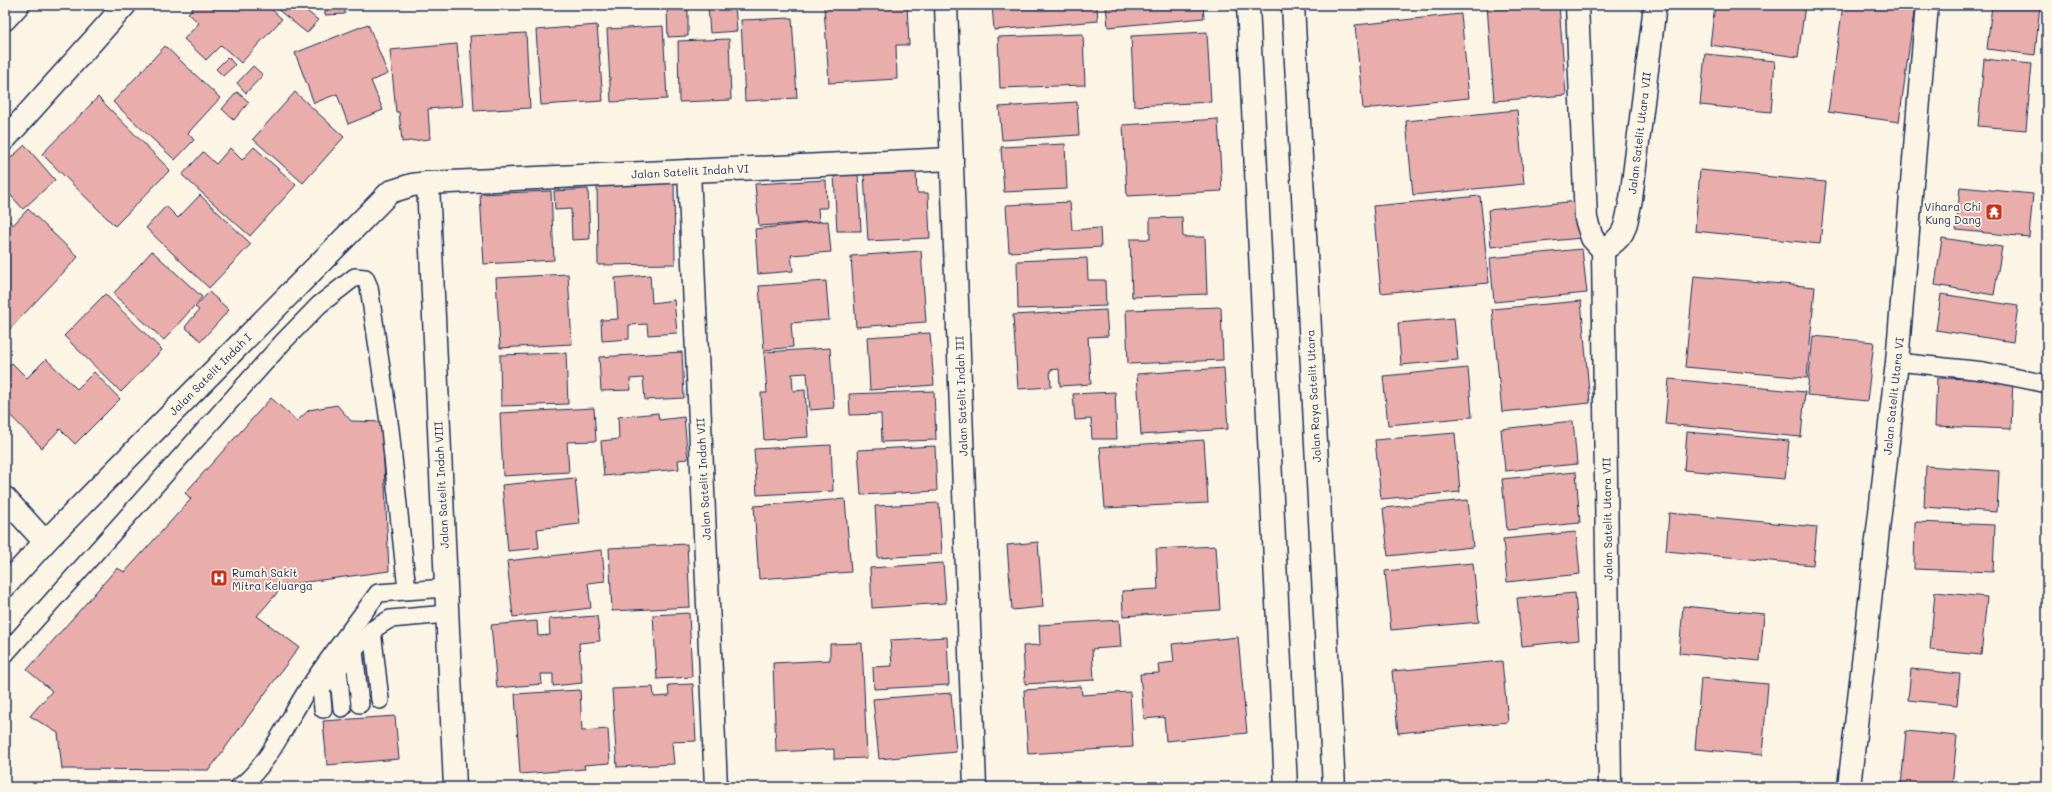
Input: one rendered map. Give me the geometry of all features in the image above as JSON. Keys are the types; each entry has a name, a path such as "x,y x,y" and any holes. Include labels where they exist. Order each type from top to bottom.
{"street":[{"path":"5,19 18,5"},
{"path":"5,139 125,5"},
{"name":"Jalan Satelit Indah III","path":"946,5 975,787"},
{"path":"1248,5 1286,787"},
{"name":"Jalan Raya Satelit Utara","path":"1293,5 1334,787"},
{"path":"1577,5 1586,218 1592,238 1603,250"},
{"name":"Jalan Satelit Utara VII","path":"1610,787 1603,250 1617,242 1625,231 1631,199 1655,5"},
{"name":"Jalan Satelit Utara VI","path":"1849,787 1897,362 1927,5"},
{"name":"Jalan Satelit Indah VI","path":"428,183 952,159"},
{"name":"Jalan Satelit Indah VII","path":"689,171 716,787"},
{"name":"Jalan Satelit Indah I","path":"5,586 45,542 381,200 390,192 412,185 428,183"},
{"name":"Jalan Satelit Indah VIII","path":"428,183 455,787"},
{"path":"5,498 45,542"}],"lane":[{"path":"5,654 282,342 319,305 355,277 365,278 369,287 390,429 407,590"},
{"path":"1897,362 1984,371 2047,384"},
{"path":"239,787 248,781 260,766 314,690 378,593 446,588"},
{"path":"314,690 338,670 372,630 390,619 447,614"},
{"path":"372,630 380,700"},
{"path":"354,651 360,704"},
{"path":"338,670 342,708"},
{"path":"314,690 323,709"}],"building":[{"path":"196,5 267,5 282,19 241,63 221,45 206,60 184,39 199,23 188,13"},
{"path":"272,5 299,5 318,20 307,33"},
{"path":"325,5 344,5 345,14 325,15"},
{"path":"735,5 737,31 710,33 708,7"},
{"path":"856,5 907,5 909,45 896,45 897,79 829,83 824,7"},
{"path":"992,5 1076,5 1076,8 1097,7 1098,21 994,30"},
{"path":"1106,5 1203,5 1204,18 1108,27"},
{"path":"1487,5 1559,5 1566,95 1494,101"},
{"path":"1715,5 1805,5 1798,57 1710,45"},
{"path":"1843,5 1915,5 1899,122 1828,112"},
{"path":"1992,5 2040,5 2035,55 1987,49"},
{"path":"667,10 688,10 688,36 668,37"},
{"path":"1461,14 1469,98 1363,109 1355,25"},
{"path":"792,18 797,98 745,101 741,20"},
{"path":"368,24 388,74 371,81 383,110 348,124 337,94 314,103 295,53"},
{"path":"597,25 603,101 541,105 536,30"},
{"path":"663,26 667,99 611,102 607,29"},
{"path":"1207,32 1211,102 1134,106 1131,36"},
{"path":"526,33 530,108 474,111 470,36"},
{"path":"1083,34 1085,85 1000,88 998,37"},
{"path":"729,39 731,100 679,102 678,41"},
{"path":"457,44 463,106 428,109 430,139 402,142 399,112 396,112 390,50"},
{"path":"165,46 220,98 188,133 194,140 175,160 113,102"},
{"path":"1705,54 1775,61 1771,112 1700,105"},
{"path":"228,57 235,65 223,76 216,69"},
{"path":"1984,59 2032,64 2026,130 1978,126"},
{"path":"253,66 263,75 246,93 237,83"},
{"path":"237,92 249,102 234,120 222,109"},
{"path":"295,92 344,137 303,183 253,139"},
{"path":"98,97 170,170 115,226 42,154"},
{"path":"1077,102 1079,135 1002,140 999,107"},
{"path":"1517,110 1524,184 1413,195 1406,121"},
{"path":"1218,119 1222,191 1127,196 1123,125"},
{"path":"1065,144 1067,189 1004,192 1001,147"},
{"path":"25,145 55,180 23,209 5,189 5,163"},
{"path":"254,147 296,185 250,236 182,175 203,152 216,164 230,148 242,160"},
{"path":"1700,170 1826,182 1820,244 1695,231"},
{"path":"916,171 917,193 928,193 930,238 868,241 864,174"},
{"path":"858,174 861,231 837,231 834,175"},
{"path":"826,180 827,208 818,208 819,222 759,226 755,184"},
{"path":"674,181 675,264 598,265 597,182"},
{"name":"Vihara Chi Kung Dang","path":"1960,187 2033,194 2029,237 1956,230"},
{"path":"588,189 590,239 572,240 571,209 555,210 554,191"},
{"path":"551,191 554,260 484,264 480,194"},
{"path":"200,195 251,244 209,288 146,228 166,206 178,218"},
{"path":"1480,196 1489,283 1381,293 1373,206"},
{"path":"1578,201 1581,238 1491,247 1488,210"},
{"path":"1070,202 1072,230 1100,228 1101,247 1009,252 1006,205"},
{"path":"28,209 78,257 5,334 5,216 13,225"},
{"path":"1182,217 1183,237 1205,237 1207,294 1132,297 1130,239 1150,239 1150,218"},
{"path":"828,221 831,252 791,255 793,271 758,274 755,229"},
{"path":"1942,238 2002,247 1994,295 1935,285"},
{"path":"1582,249 1587,293 1494,302 1490,258"},
{"path":"152,251 202,297 164,340 113,294"},
{"path":"921,251 926,322 856,327 851,256"},
{"path":"1087,258 1088,280 1105,280 1106,306 1018,309 1017,261"},
{"path":"568,274 572,344 500,348 496,278"},
{"path":"650,275 652,303 674,300 677,333 648,335 647,324 629,325 629,339 602,341 601,320 618,319 615,278"},
{"path":"1694,276 1815,287 1807,378 1685,367"},
{"path":"826,281 829,320 791,323 793,347 764,350 759,286"},
{"path":"209,292 229,310 201,341 185,327 199,310 195,307"},
{"path":"105,294 162,350 121,392 64,336"},
{"path":"1941,294 2018,306 2013,342 1936,330"},
{"path":"1581,301 1590,403 1502,412 1492,309"},
{"path":"1221,307 1223,360 1128,364 1126,310"},
{"path":"1106,310 1108,336 1088,337 1091,384 1060,386 1059,369 1050,370 1051,387 1018,389 1013,315"},
{"path":"1454,318 1458,360 1401,365 1398,323"},
{"path":"930,333 934,385 870,390 867,337"},
{"path":"1813,336 1874,342 1867,401 1807,395"},
{"path":"830,348 834,408 810,410 807,373 792,374 793,391 805,390 808,437 764,440 761,393 767,393 764,352"},
{"path":"682,352 684,398 645,400 643,378 630,379 631,390 601,391 599,357"},
{"path":"566,353 568,404 501,406 500,355"},
{"path":"46,359 77,389 94,372 120,399 75,444 60,429 42,448 5,410 5,369 12,363 27,378"},
{"path":"1224,368 1228,429 1141,435 1137,374"},
{"path":"1468,368 1472,417 1388,425 1383,376"},
{"path":"1937,378 2013,380 2011,429 1935,426"},
{"path":"1669,379 1805,392 1801,437 1665,424"},
{"path":"934,391 936,440 882,442 881,414 850,415 849,394"},
{"path":"1115,392 1117,439 1092,439 1091,419 1075,420 1073,394"},
{"name":"Rumah Sakit Mitra Keluarga","path":"271,398 297,421 309,410 337,405 351,421 382,422 389,571 284,585 257,616 299,647 209,770 62,769 58,733 30,716 52,691 27,670 117,568 125,572 191,499 185,493"},
{"path":"594,408 596,441 567,442 569,472 503,476 500,413"},
{"path":"658,413 659,420 684,417 688,459 678,460 679,469 604,476 601,441 619,439 618,417"},
{"path":"1573,421 1577,464 1505,471 1501,429"},
{"path":"1687,432 1789,441 1785,479 1684,470"},
{"path":"1455,433 1460,492 1381,499 1375,440"},
{"path":"1204,440 1208,503 1105,508 1100,447"},
{"path":"831,445 833,491 757,495 754,449"},
{"path":"935,446 937,491 861,495 858,450"},
{"path":"1926,466 1999,471 1997,512 1924,507"},
{"path":"1576,472 1580,523 1507,530 1502,479"},
{"path":"575,478 580,524 537,529 539,548 508,551 502,485"},
{"path":"845,499 851,572 759,579 754,506"},
{"path":"1468,500 1473,547 1388,556 1383,508"},
{"path":"939,503 942,554 878,558 875,506"},
{"path":"1669,513 1817,527 1813,565 1666,551"},
{"path":"1915,522 1995,525 1993,572 1914,569"},
{"path":"1576,532 1580,574 1507,582 1503,539"},
{"path":"1038,542 1043,607 1012,610 1007,545"},
{"path":"687,544 690,607 612,611 609,548"},
{"path":"1216,546 1220,610 1123,616 1122,591 1158,589 1156,549"},
{"path":"602,550 605,581 588,583 591,608 513,617 507,561"},
{"path":"943,563 946,603 872,608 870,568"},
{"path":"1473,563 1479,622 1391,630 1385,571"},
{"path":"1935,592 1987,597 1981,655 1930,650"},
{"path":"1575,593 1579,640 1522,646 1517,598"},
{"path":"1683,606 1764,614 1760,661 1679,653"},
{"path":"689,613 692,677 657,679 653,615"},
{"path":"597,616 600,641 579,643 582,683 553,686 553,674 541,674 542,684 497,688 491,625 537,621 538,636 550,635 549,619"},
{"path":"1119,620 1121,647 1092,649 1094,680 1025,684 1023,646 1040,645 1039,625"},
{"path":"947,637 949,685 874,689 873,667 892,666 890,640"},
{"path":"1238,637 1247,733 1166,741 1164,717 1144,719 1140,674 1159,673 1158,664 1174,662 1172,644"},
{"path":"862,643 867,758 834,759 834,749 776,752 773,663 830,660 830,644"},
{"path":"1502,661 1508,722 1398,733 1392,671"},
{"path":"1911,669 1960,674 1957,705 1908,700"},
{"path":"1701,678 1768,684 1762,755 1695,749"},
{"path":"693,684 696,741 672,742 674,764 617,767 612,689 653,687 654,697 669,696 668,685"},
{"path":"1081,686 1082,695 1130,692 1133,747 1028,754 1024,690"},
{"path":"580,690 582,731 608,729 610,763 584,765 585,769 520,774 515,694"},
{"path":"951,693 956,752 879,759 873,699"},
{"path":"395,716 399,759 327,765 323,721"},
{"path":"1906,731 1957,736 1952,787 1901,787"}],"place":[{"name":"Vihara Chi Kung Dang","path":"1994,212"},
{"name":"Rumah Sakit Mitra Keluarga","path":"219,578"}]}
